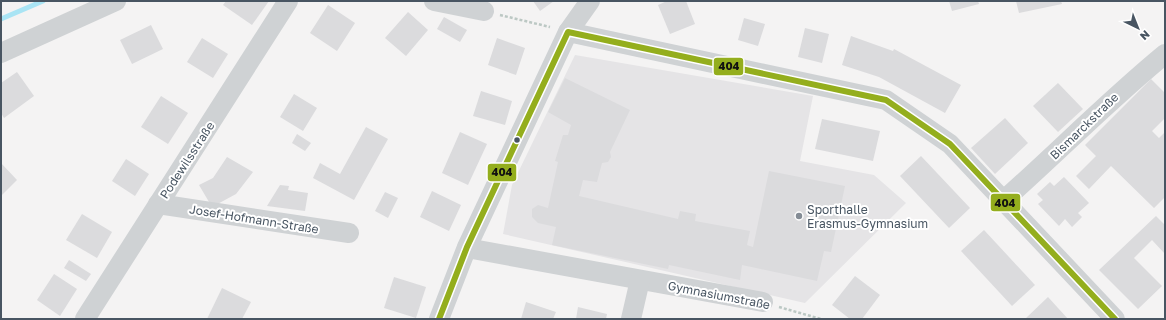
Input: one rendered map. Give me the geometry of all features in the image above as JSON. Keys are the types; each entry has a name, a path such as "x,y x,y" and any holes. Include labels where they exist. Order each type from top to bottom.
{"street":[{"path":"1,53 116,1"},
{"name":"Podewilsstraße","path":"85,319 288,1"},
{"path":"434,1 484,11"},
{"path":"439,319 467,248 568,32 590,1"},
{"path":"568,32 886,100 950,144 1115,319"},
{"path":"1165,42 1165,54"},
{"name":"Bismarckstraße","path":"1004,200 1068,142 1126,85 1165,54"},
{"name":"Josef-Hofmann-Straße","path":"158,204 349,233"},
{"name":"Gymnasiumstraße","path":"467,248 763,302"},
{"path":"631,319 640,280"}],"path":[{"path":"484,11 568,32"},
{"name":"Gymnasiumstraße","path":"763,302 821,319"}],"shaded area":[{"path":"575,55 813,96 800,161 874,175 906,203 805,303 503,234 512,185"}],"building":[{"path":"226,1 269,1 252,25 223,5"},
{"path":"533,1 554,1 540,11"},
{"path":"667,1 686,1 695,24 670,34 658,5"},
{"path":"949,1 978,1 979,4 952,11"},
{"path":"1016,1 1061,1 1062,4 1019,13"},
{"path":"328,5 355,23 337,51 310,33"},
{"path":"408,12 428,30 406,56 385,38"},
{"path":"444,17 467,30 460,42 437,29"},
{"path":"744,18 765,24 758,46 738,40"},
{"path":"151,25 163,49 132,64 120,40"},
{"path":"805,28 829,34 822,63 798,57"},
{"path":"851,36 893,51 894,49 961,85 945,113 879,77 842,65"},
{"path":"202,38 228,54 213,78 187,62"},
{"path":"497,38 525,48 516,75 488,65"},
{"path":"17,72 34,96 4,118 1,113 1,83"},
{"path":"565,78 630,110 610,152 611,157 608,162 602,163 597,182 583,180 579,196 678,219 680,211 696,214 695,221 750,231 747,245 753,247 769,171 845,186 831,252 824,251 817,281 742,265 740,280 669,265 668,269 552,245 556,227 538,223 532,217 532,209 538,205 548,208 558,162 555,161 563,135 568,135 571,125 548,112"},
{"path":"1151,79 1165,93 1165,118 1152,131 1159,138 1165,132 1165,197 1154,208 1111,166 1089,189 1076,176 1096,156 1085,145"},
{"path":"1058,83 1083,109 1058,132 1033,106"},
{"path":"481,91 512,101 505,125 473,116"},
{"path":"294,94 317,108 303,131 280,117"},
{"path":"161,96 188,113 168,144 141,127"},
{"path":"1005,118 1028,143 995,174 971,148"},
{"path":"822,119 880,131 873,161 815,149"},
{"path":"366,127 388,139 354,200 313,178 320,163 340,174"},
{"path":"460,132 487,144 468,185 442,173"},
{"path":"297,134 311,143 305,151 292,143"},
{"path":"921,156 970,208 949,228 900,176"},
{"path":"227,157 253,172 236,194 212,207 199,185 213,178"},
{"path":"126,159 149,174 135,196 112,181"},
{"path":"1,163 17,180 1,196"},
{"path":"1064,177 1089,203 1078,213 1082,217 1072,227 1065,219 1059,226 1038,204 1043,200 1037,194 1050,182 1054,186"},
{"path":"280,185 289,186 288,190 308,193 305,211 267,206"},
{"path":"432,191 461,205 449,231 420,217"},
{"path":"385,192 398,198 388,218 375,211"},
{"path":"82,214 112,232 97,258 66,240"},
{"path":"1156,216 1165,225 1165,254 1152,240 1134,258 1162,286 1138,309 1099,270"},
{"path":"984,230 1035,285 1012,306 961,251"},
{"path":"69,260 91,274 86,281 64,268"},
{"path":"54,274 77,289 60,316 37,300"},
{"path":"855,276 880,295 862,319 850,319 832,305"},
{"path":"394,277 426,287 416,318 384,308"},
{"path":"222,288 251,302 242,319 207,319"},
{"path":"1048,297 1068,319 1025,319"},
{"path":"526,302 556,312 553,319 521,319"},
{"path":"578,307 607,314 606,319 576,319"}],"waterway":[{"path":"1,19 43,1"}],"transit line":[{"name":"404","path":"439,319 467,247 568,32 886,100 950,144 1115,319"}],"place":[{"name":"Sporthalle Erasmus-Gymnasium","path":"799,216"}]}
